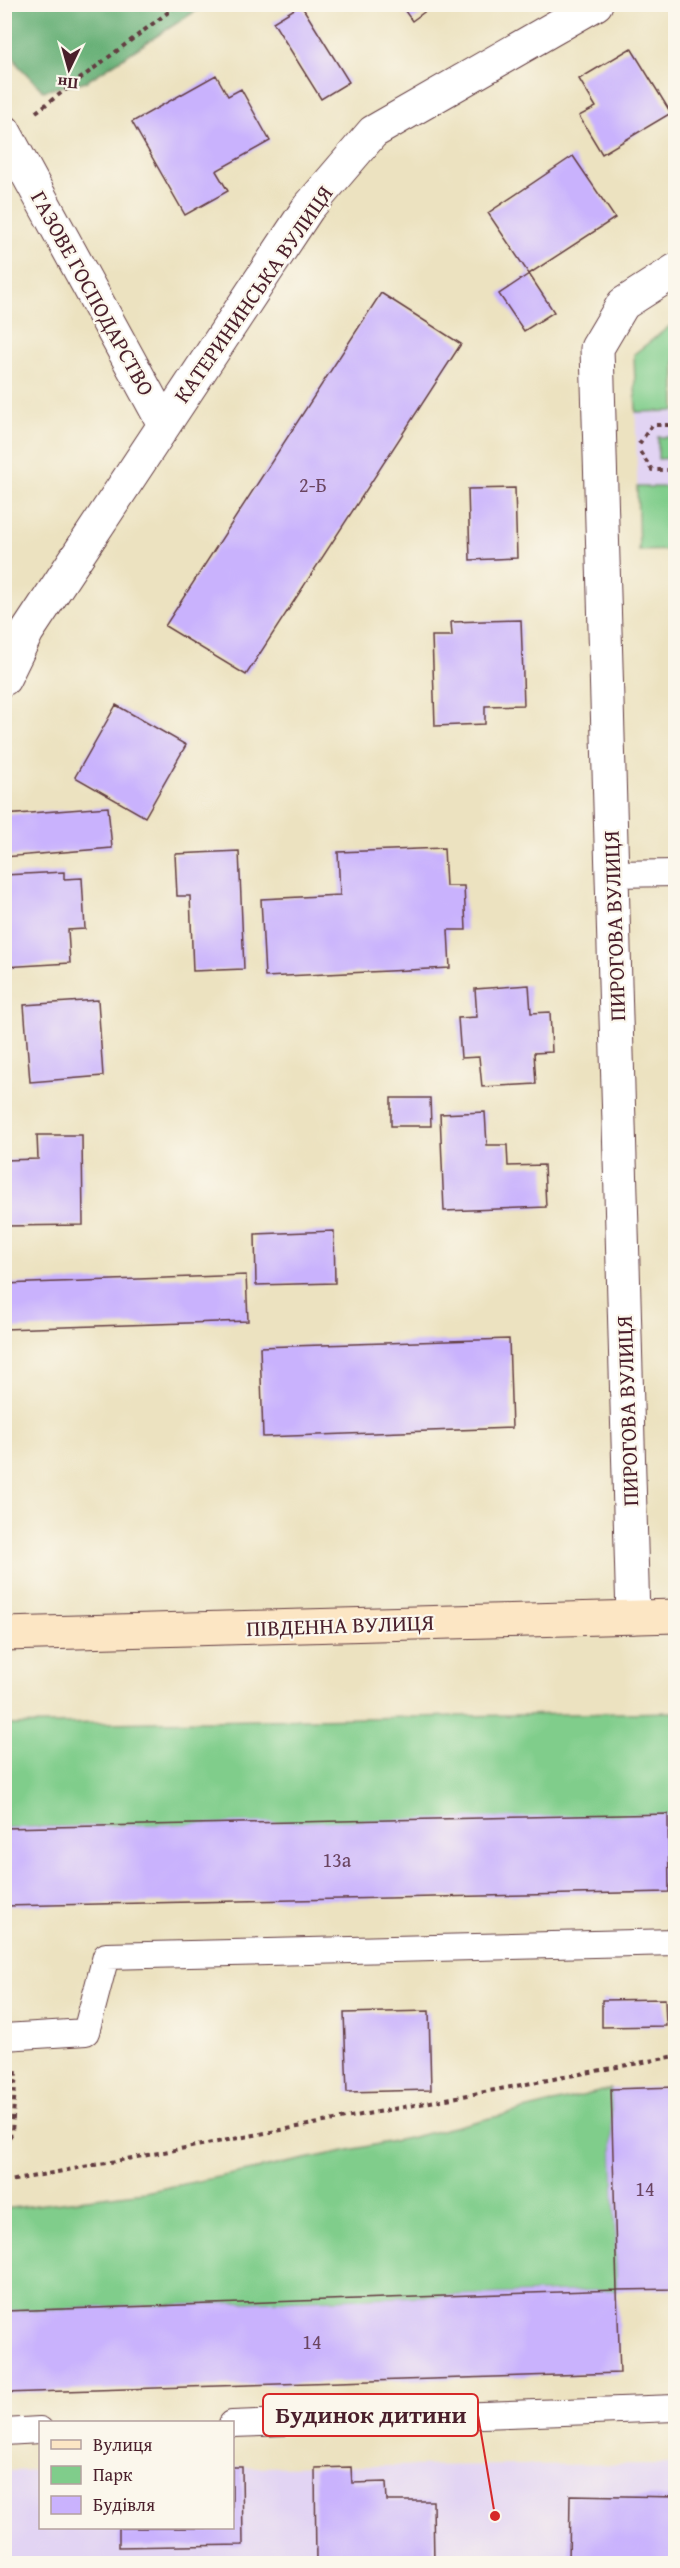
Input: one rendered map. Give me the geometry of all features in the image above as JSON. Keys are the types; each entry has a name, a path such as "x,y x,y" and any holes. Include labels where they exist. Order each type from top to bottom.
{"street":[{"name":"КАТЕРИНИНСЬКА ВУЛИЦЯ","path":"4,679 27,632 308,208 373,132 596,4"},
{"name":"ГАЗОВЕ ГОСПОДАРСТВО","path":"6,133 164,424"},
{"name":"ПИРОГОВА ВУЛИЦЯ","path":"633,1617 597,348 623,304 675,270"},
{"name":"ПІВДЕННА ВУЛИЦЯ","path":"4,1634 675,1616"}],"lane":[{"path":"612,874 675,873"},
{"path":"11,2037 86,2032 105,1956 675,1942"},
{"path":"234,2424 675,2408"},
{"path":"4,2432 39,2430"}],"path":[{"path":"6,133 179,4"},
{"path":"636,447 652,425 675,425"},
{"path":"4,2145 12,2133 11,2037"},
{"path":"4,2182 675,2056"}],"shaded area":[{"path":"675,322 675,550 639,551 634,354"},
{"path":"675,2464 675,2563 5,2563 4,2471 39,2470 39,2529 234,2529 234,2467"}],"green space":[{"path":"4,5 205,5 87,81 43,91 18,65 5,40"},
{"path":"675,322 675,411 636,412 634,354"},
{"path":"658,437 675,437 675,458 658,459"},
{"path":"637,487 675,487 675,550 639,551"},
{"path":"675,1712 675,1885 669,1892 668,1815 5,1828 4,1725"},
{"path":"611,2089 617,2290 5,2311 4,2209 145,2192 408,2138"}],"building":[{"path":"400,4 435,4 412,21"},
{"path":"301,5 349,82 321,99 273,22"},
{"path":"631,48 671,113 602,154 579,116 596,107 579,79"},
{"path":"216,75 228,96 241,89 270,141 216,171 228,191 185,215 132,122"},
{"path":"573,156 615,218 529,274 488,213"},
{"path":"529,274 554,312 524,331 499,294"},
{"path":"381,293 461,344 246,675 165,626"},
{"path":"515,488 517,558 470,560 468,489"},
{"path":"521,620 524,705 485,706 485,724 435,726 432,636 452,636 451,622"},
{"path":"116,705 186,745 145,817 75,777"},
{"path":"108,807 112,848 4,857 4,815"},
{"path":"444,848 446,886 464,886 466,930 448,930 450,968 265,977 261,899 340,895 338,852"},
{"path":"239,851 244,969 193,971 190,896 177,896 175,854"},
{"path":"64,872 64,879 82,878 85,929 68,930 70,963 4,967 4,875"},
{"path":"529,985 531,1013 550,1012 552,1052 534,1053 536,1084 482,1087 479,1057 461,1058 458,1018 477,1017 475,989"},
{"path":"98,1000 103,1076 30,1082 24,1005"},
{"path":"391,1098 430,1098 431,1126 391,1126"},
{"path":"485,1112 487,1145 507,1145 508,1166 544,1165 546,1207 444,1211 440,1114"},
{"path":"37,1135 82,1135 83,1225 4,1226 4,1160 38,1159"},
{"path":"334,1231 335,1283 256,1285 255,1234"},
{"path":"246,1275 248,1321 4,1329 4,1284"},
{"path":"509,1339 512,1428 263,1437 260,1347"},
{"path":"668,1814 669,1892 4,1906 4,1828"},
{"path":"665,1999 666,2026 602,2027 602,2000"},
{"path":"429,2011 431,2090 347,2092 344,2013"},
{"path":"676,2087 676,2289 617,2290 611,2089"},
{"path":"617,2290 620,2373 4,2393 4,2311"},
{"path":"234,2467 242,2467 243,2545 119,2547 119,2529 234,2529"},
{"path":"351,2467 352,2483 386,2482 387,2501 433,2501 434,2564 316,2564 315,2468"},
{"path":"570,2495 676,2497 676,2562 569,2564"}],"place":[{"name":"Будинок дитини","path":"495,2516"}]}
